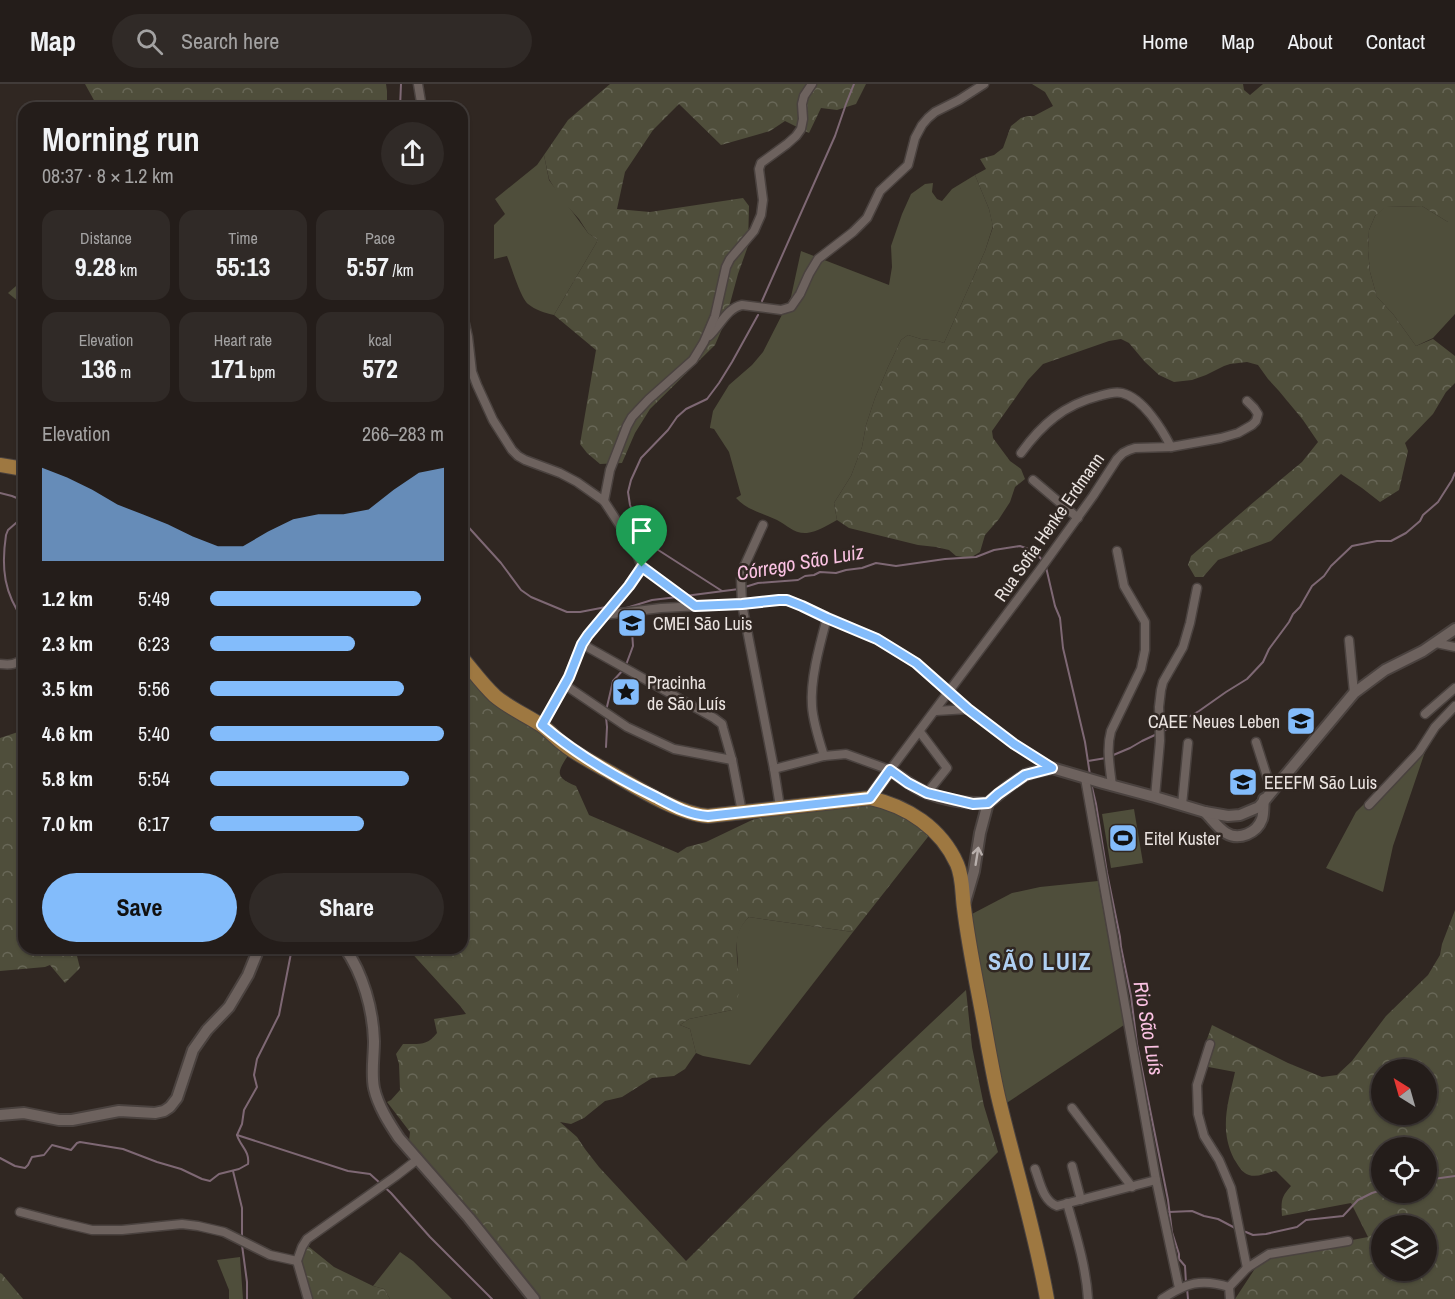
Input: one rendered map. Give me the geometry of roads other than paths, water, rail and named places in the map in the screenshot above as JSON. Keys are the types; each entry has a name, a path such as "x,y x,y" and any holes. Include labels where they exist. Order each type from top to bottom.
{"main road":[{"path":"0,465 18,468"},
{"path":"468,665 495,696 512,709 542,725 564,745 636,788 686,812 708,816 870,798 900,808 934,829 958,865 997,1094 1032,1227 1047,1299"}],"street":[{"path":"418,84 421,102"},
{"path":"604,501 610,470 632,417 693,360 706,338 715,316 726,267 754,231 761,215 763,200 759,169 761,164 792,140 801,129 802,104 812,84"},
{"path":"706,338 737,306 782,310 791,307 818,260 867,218 880,191 908,165 915,138 928,118 984,84"},
{"path":"468,337 472,372 477,385 512,450 525,460 577,482 604,501 634,547 642,567 695,606"},
{"path":"1021,453 1034,435 1070,406 1116,392 1129,395 1148,412 1159,425 1171,447"},
{"name":"Rua Sofia Henke Erdmann","path":"890,770 1078,518 1117,459 1123,453 1136,448 1171,447 1221,438 1247,428 1256,421 1258,414 1247,401"},
{"path":"1033,480 1078,518"},
{"path":"764,525 745,565 741,579 742,600 780,807"},
{"path":"1107,785 1111,731 1142,669 1146,644 1145,622 1124,586 1118,551"},
{"path":"542,725 565,685 582,644 642,567"},
{"path":"1155,796 1160,741 1161,690 1163,682 1183,647 1197,588"},
{"path":"604,615 742,600 787,600 877,639 916,663 968,709 1014,744 1052,768 1205,812 1228,816 1242,814 1258,807 1354,693 1385,670 1436,643 1455,629"},
{"path":"824,756 812,707 812,692 827,618"},
{"path":"1349,640 1354,693"},
{"path":"1436,643 1455,647"},
{"path":"582,644 719,722 723,728 732,760 742,812"},
{"path":"0,664 18,666"},
{"path":"565,685 627,727 674,749 732,760"},
{"path":"1425,714 1455,688"},
{"path":"1369,805 1419,752 1435,727 1455,706"},
{"path":"936,711 968,709"},
{"path":"920,732 948,768 927,793"},
{"path":"1205,812 1232,836 1246,835 1257,828 1262,819 1268,795 1256,742"},
{"path":"1182,805 1188,743"},
{"path":"774,769 824,756 846,754 890,770 927,793 973,804 988,803"},
{"path":"964,908 988,803 1025,775 1052,768"},
{"path":"870,798 890,770"},
{"path":"1086,778 1156,1180 1183,1287"},
{"path":"1242,814 1246,835"},
{"path":"1227,833 1228,816"},
{"path":"0,1114 24,1113 65,1120 119,1111 155,1113 164,1111 177,1098 193,1050 229,1007 248,975 257,954"},
{"path":"349,954 356,965 370,1007 374,1034 374,1090 390,1124 399,1138 469,1218 534,1299"},
{"path":"1210,1044 1197,1085 1198,1114 1204,1136 1219,1160 1231,1188 1247,1268"},
{"path":"1072,1108 1132,1187"},
{"path":"308,1299 297,1261 307,1239 418,1159"},
{"path":"1072,1166 1081,1200"},
{"path":"1035,1169 1050,1203 1057,1206 1156,1180"},
{"path":"1067,1203 1082,1256 1088,1299"},
{"path":"20,1212 92,1230 122,1230 182,1224 198,1226 224,1232 270,1255 297,1261"},
{"path":"1230,1299 1229,1287 1247,1268 1269,1254 1348,1241"},
{"path":"1162,1299 1183,1287 1206,1282 1229,1287"}],"waterway":[{"path":"400,102 401,84"},
{"path":"762,301 835,136 854,84"},
{"path":"722,591 652,546 638,527 628,492 641,458 668,430 677,417 686,409 707,399 732,362 758,315"},
{"path":"1162,732 1247,679 1263,662 1269,649 1300,607 1312,586 1324,576 1331,566 1352,546 1391,541 1406,533 1438,502 1455,473"},
{"path":"0,493 18,498"},
{"name":"Córrego São Luiz","path":"18,521 6,535 4,559 8,590 18,612"},
{"name":"Córrego São Luiz","path":"468,527 501,563 521,590 531,597 567,612 606,607"},
{"name":"Córrego São Luiz","path":"745,587 758,583 798,580 820,572 836,573 876,563 896,566 976,557 994,550 1020,546 1034,551 1043,561"},
{"name":"Córrego São Luiz","path":"1046,567 1060,618 1063,648 1085,742 1090,775"},
{"name":"Córrego São Luiz","path":"685,596 739,589"},
{"name":"Córrego São Luiz","path":"615,608 623,609 652,600 677,597"},
{"path":"626,665 633,646 631,616"},
{"path":"606,711 613,681 623,670"},
{"path":"606,717 606,747"},
{"path":"1111,756 1157,734"},
{"path":"1088,761 1106,758"},
{"name":"Rio São Luís","path":"1091,783 1172,1232 1179,1259 1185,1266 1186,1283"},
{"name":"Córrego São Luiz","path":"237,1135 242,1124 244,1110 257,1087 254,1075 257,1059 279,1015 291,954"},
{"path":"237,1135 348,1171 370,1174 492,1299"},
{"name":"Córrego São Luiz","path":"0,1158 15,1166 25,1168 32,1157 44,1155 52,1145 71,1150 80,1142 123,1149 210,1181 219,1174 248,1164 248,1156 237,1135"},
{"path":"233,1171 242,1208 242,1239"},
{"path":"1437,1178 1455,1176"},
{"path":"1242,1231 1253,1235 1266,1234 1297,1227 1306,1220 1343,1216 1358,1200 1371,1194"},
{"path":"1169,1212 1192,1211 1218,1219 1237,1229"},
{"path":"242,1245 247,1299"},
{"name":"Rio São Luís","path":"1187,1288 1188,1299"}],"place":[{"name":"CMEI São Luis","path":"632,623"},
{"name":"Pracinha de São Luís","path":"626,692"},
{"name":"CAEE Neues Leben","path":"1301,721"},
{"name":"EEEFM São Luis","path":"1243,782"},
{"name":"Eitel Kuster","path":"1123,838"}],"district":[{"name":"SÃO LUIZ","path":"1040,961"}]}
